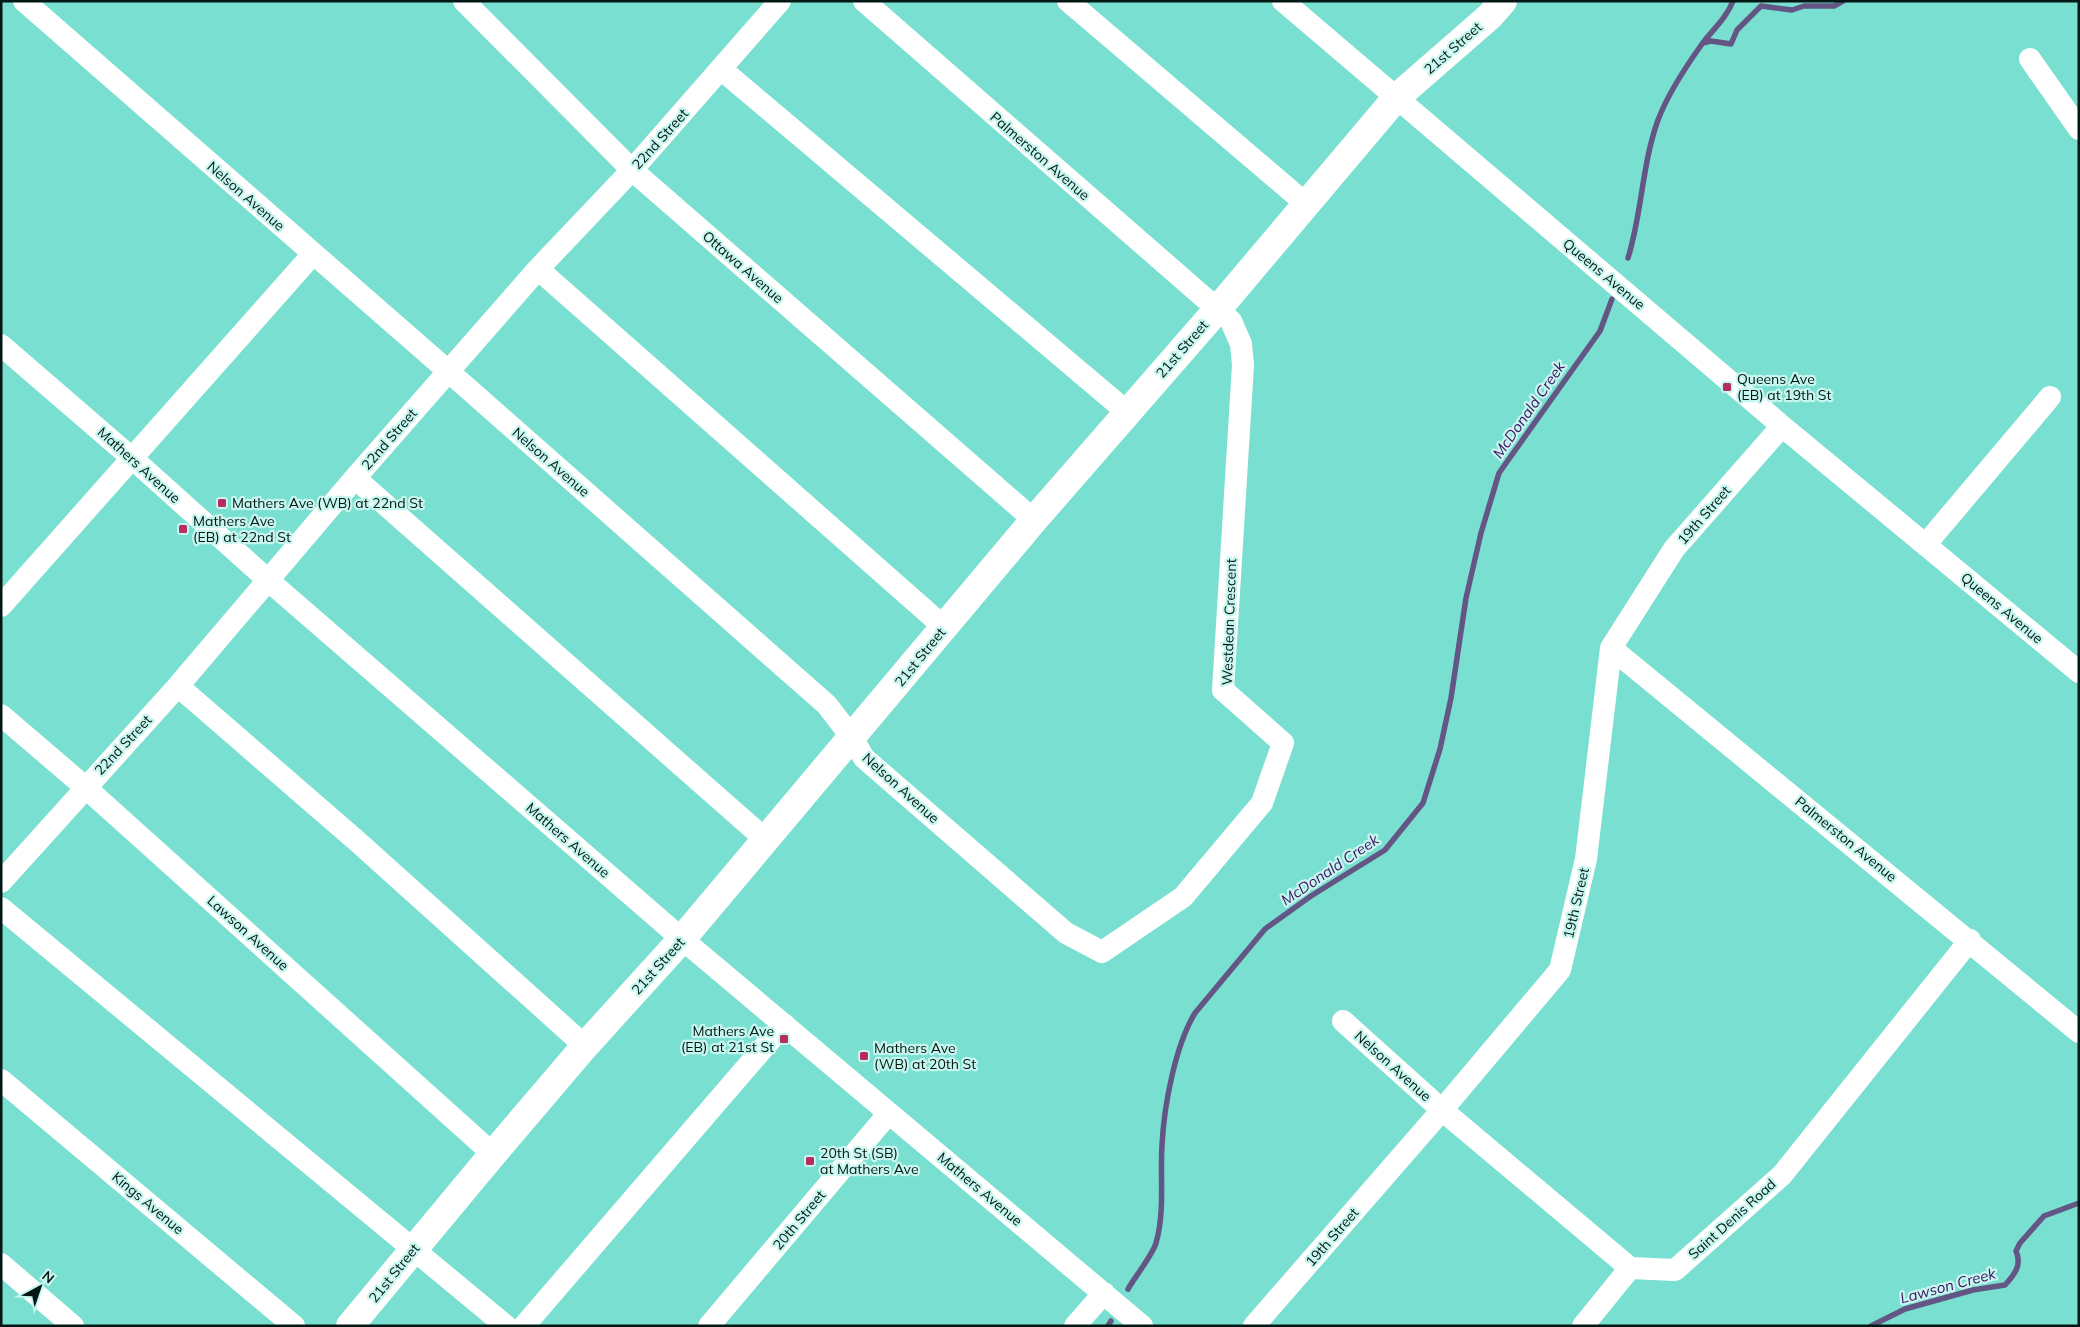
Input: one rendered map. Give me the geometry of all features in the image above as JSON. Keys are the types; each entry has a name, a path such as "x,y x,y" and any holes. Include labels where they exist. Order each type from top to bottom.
{"main road":[{"name":"21st Street","path":"350,1326 493,1154 585,1046 682,939 853,739 1034,520 1217,310 1305,203 1396,98 1490,16 1503,1"}],"street":[{"name":"Nelson Avenue","path":"24,1 448,371 826,705 853,739 864,758 1066,933"},
{"name":"Ottawa Avenue","path":"464,1 632,170 1034,520"},
{"name":"22nd Street","path":"1,882 178,686 355,478 538,269 632,170 780,1"},
{"name":"Palmerston Avenue","path":"864,1 1217,310"},
{"path":"1068,1 1305,203"},
{"name":"Queens Avenue","path":"1283,1 1782,426 2079,672"},
{"path":"2030,59 2079,129"},
{"path":"721,69 1127,412"},
{"path":"1,606 313,254"},
{"path":"538,269 944,627"},
{"name":"Westdean Crescent","path":"1066,933 1102,952 1183,897 1262,803 1284,743 1223,690 1243,365 1241,344 1230,321 1217,310"},
{"name":"Mathers Avenue","path":"1,345 133,458 269,581 682,939 1142,1326"},
{"path":"1926,544 2050,396"},
{"name":"19th Street","path":"1254,1326 1442,1110 1560,970 1586,859 1611,648 1674,549 1782,426"},
{"path":"355,478 766,840"},
{"name":"Palmerston Avenue","path":"1611,648 1970,940 2079,1032"},
{"path":"178,686 358,842 585,1046"},
{"name":"Lawson Avenue","path":"1,714 85,787 493,1154"},
{"path":"1,908 506,1326"},
{"name":"Saint Denis Road","path":"1630,1268 1675,1270 1782,1175 1970,940"},
{"name":"Nelson Avenue","path":"1343,1021 1442,1110"},
{"path":"524,1326 784,1024"},
{"name":"Kings Avenue","path":"1,1080 294,1326"},
{"path":"1442,1110 1630,1268 1583,1326"},
{"name":"20th Street","path":"709,1326 889,1114"},
{"path":"1,1264 73,1326"},
{"path":"1075,1326 1104,1293"}],"waterway":[{"name":"McDonald Creek","path":"1628,258 1633,241 1649,154 1658,120 1684,71 1702,44 1723,19 1733,1"},
{"path":"1703,43 1711,41 1731,44 1737,30 1761,6 1792,10 1804,6 1834,6 1843,1"},
{"name":"McDonald Creek","path":"1128,1289 1151,1253 1159,1231 1165,1113 1176,1059 1188,1027 1195,1013 1265,929 1311,896 1385,850 1423,803 1440,749 1451,698 1466,598 1481,533 1499,473 1600,331 1612,299"},
{"name":"Lawson Creek","path":"1871,1326 1905,1309 1973,1290 2005,1285 2012,1277 2018,1265 2016,1251 2020,1243 2044,1216 2079,1203"},
{"name":"McDonald Creek","path":"1108,1326 1111,1321"}],"place":[{"name":"Queens Ave (EB) at 19th St","path":"1727,387"},
{"name":"Mathers Ave (WB) at 22nd St","path":"222,503"},
{"name":"Mathers Ave (EB) at 22nd St","path":"183,529"},
{"name":"Mathers Ave (EB) at 21st St","path":"784,1039"},
{"name":"Mathers Ave (WB) at 20th St","path":"864,1056"},
{"name":"20th St (SB) at Mathers Ave","path":"810,1161"}]}
